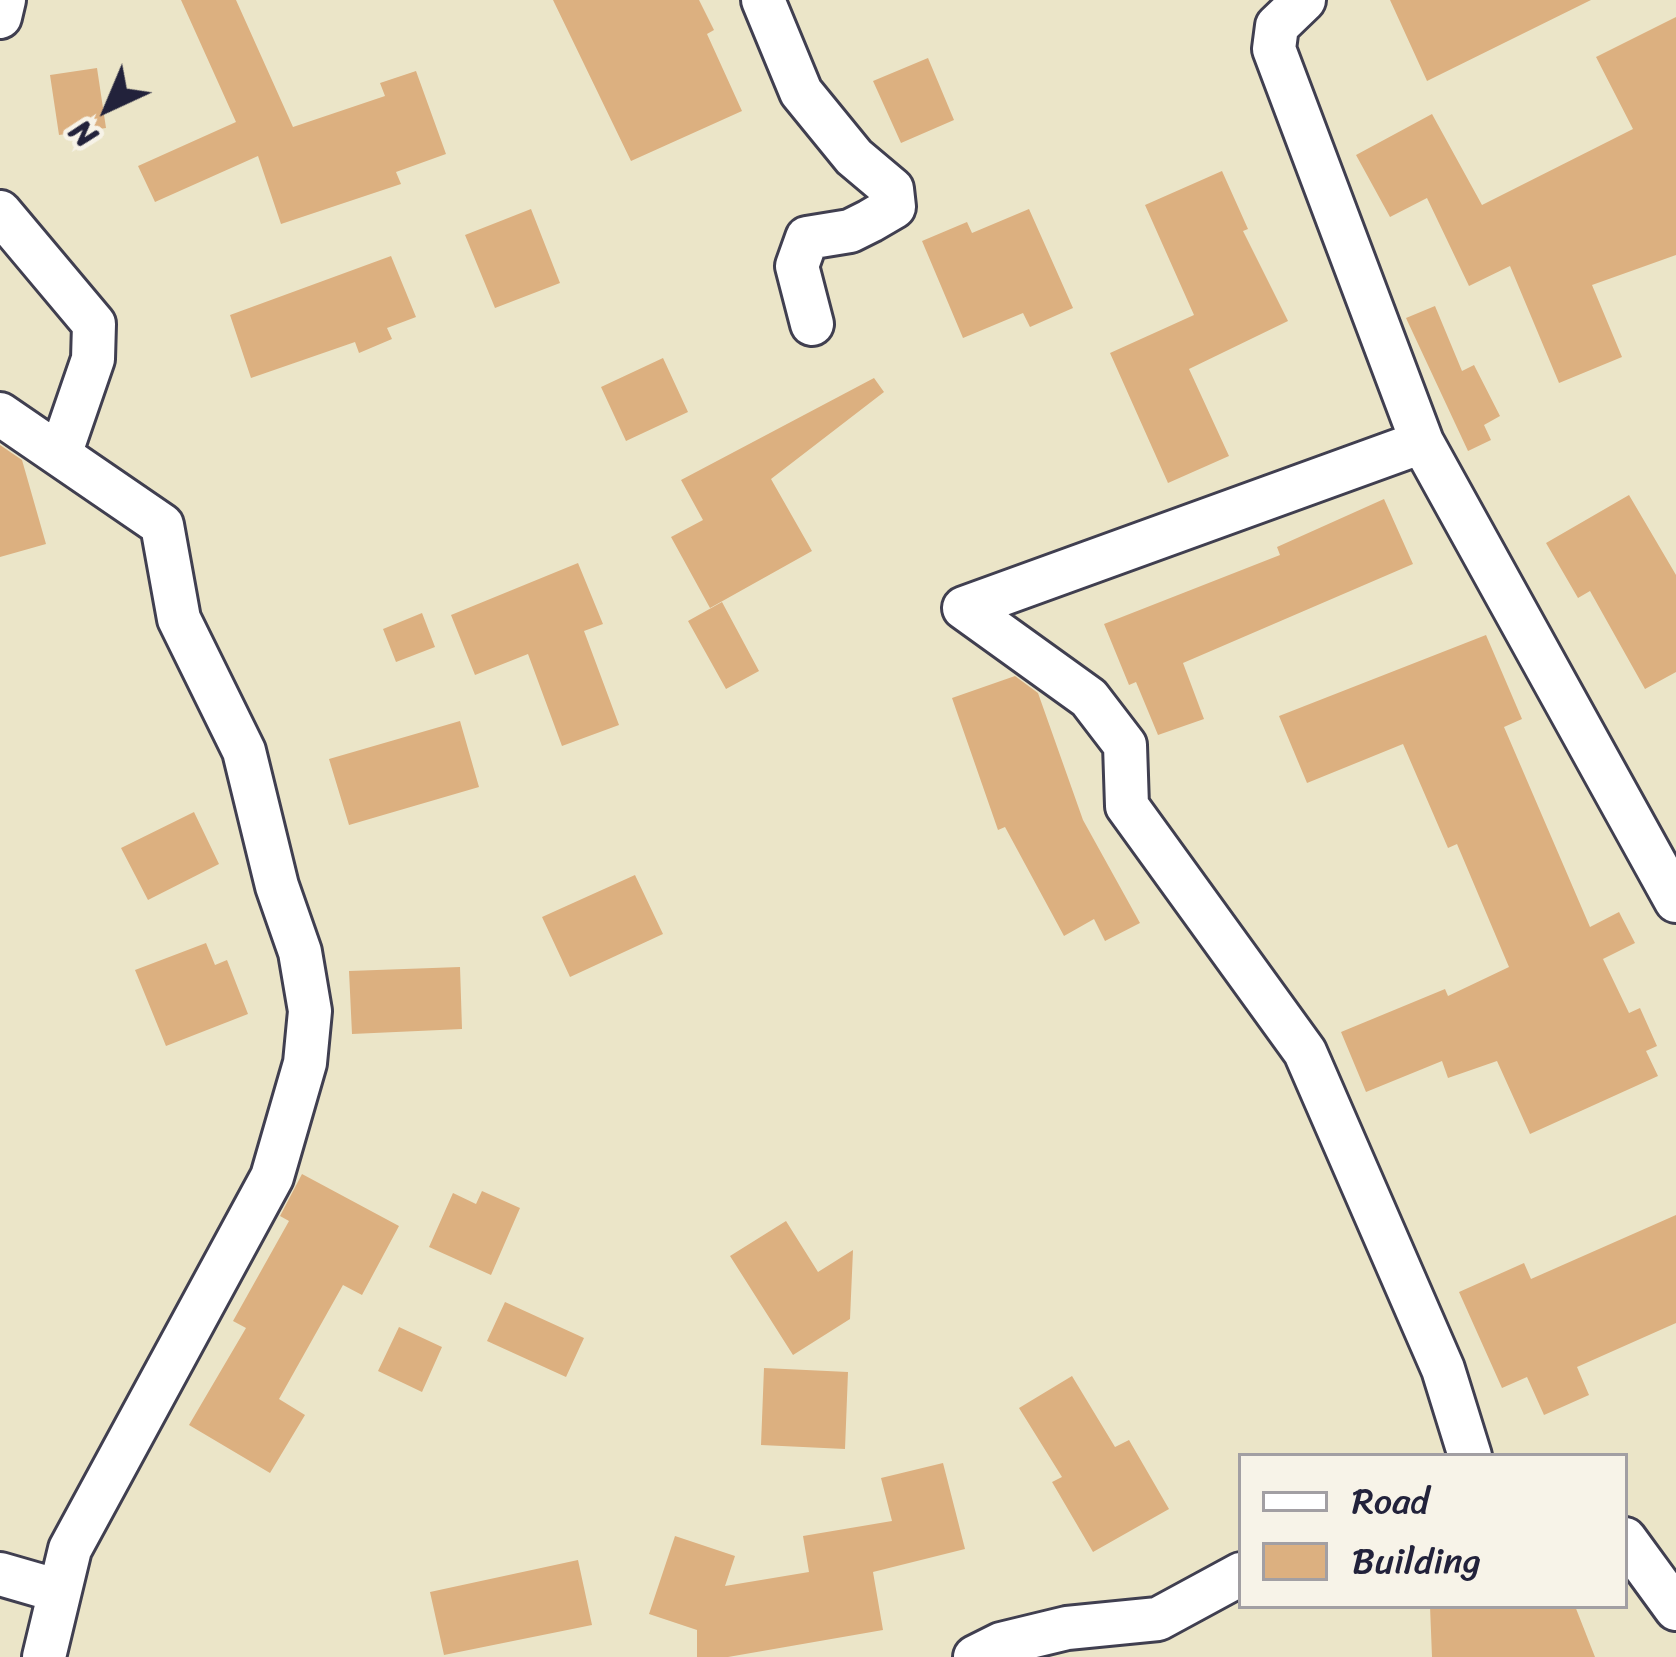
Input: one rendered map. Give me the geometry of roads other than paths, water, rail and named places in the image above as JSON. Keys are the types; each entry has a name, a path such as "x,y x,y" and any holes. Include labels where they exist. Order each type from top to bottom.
{"street":[{"path":"0,17 4,0"},
{"path":"763,0 801,92 854,157 892,189 894,206 870,221 850,231 807,238 796,266 812,324"},
{"path":"1304,0 1277,26 1274,49 1422,442 1676,901"},
{"path":"0,212 94,324 93,359 61,452"},
{"path":"0,414 162,525 179,619 244,751 277,886 300,952 310,1011 305,1063 272,1177 70,1549 44,1657"},
{"path":"1422,442 964,608 1089,698 1125,746 1127,806 1305,1052 1443,1370 1469,1453"},
{"path":"1628,1543 1676,1609"},
{"path":"0,1574 59,1591"},
{"path":"975,1657 1001,1644 1067,1628 1158,1619 1238,1576"}]}
